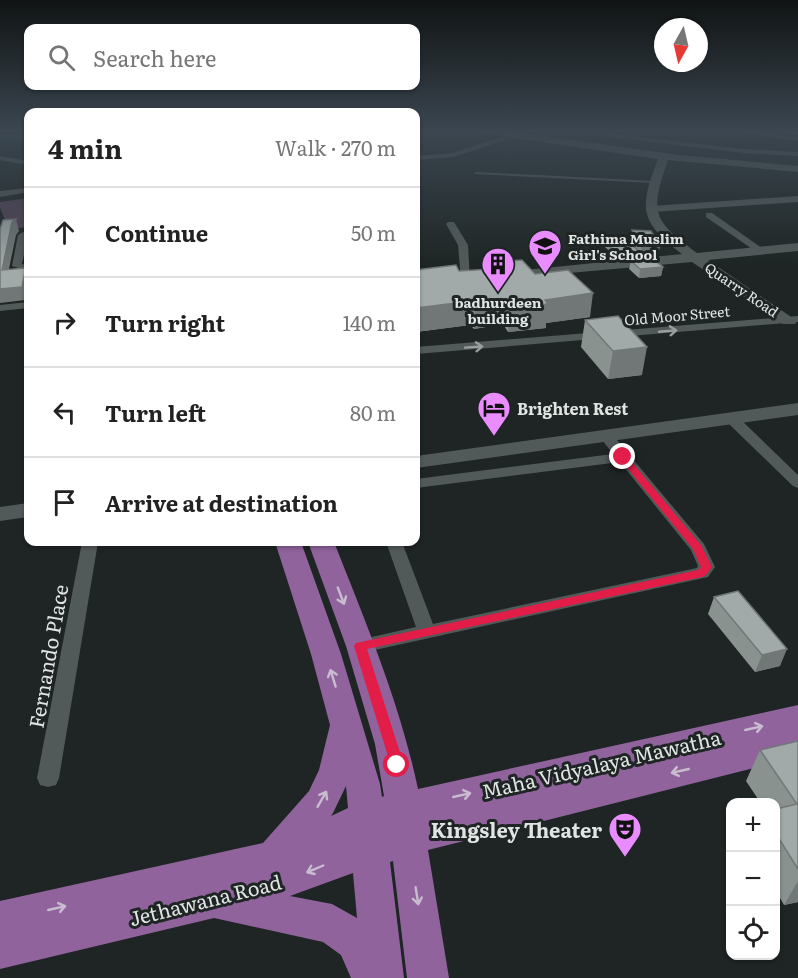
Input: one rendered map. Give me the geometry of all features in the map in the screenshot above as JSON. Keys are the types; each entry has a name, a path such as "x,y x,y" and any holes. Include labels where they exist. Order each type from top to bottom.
{"main road":[{"path":"289,546 347,723 363,784 384,978"},
{"path":"322,546 360,646 392,744 406,823 428,978"},
{"name":"Maha Vidyalaya Mawatha","path":"406,823 798,717"},
{"path":"271,859 321,802 336,771 347,723"},
{"name":"Maha Vidyalaya Mawatha","path":"406,823 462,823 798,743"},
{"name":"Jethawana Road","path":"0,921 271,859 328,836 369,833 406,823"},
{"name":"Jethawana Road","path":"0,949 263,887 369,833"},
{"path":"211,900 332,924 355,941 373,978"}],"street":[{"path":"656,176 652,209 798,199"},
{"path":"0,194 24,191"},
{"name":"Quarry Road","path":"652,209 653,220 658,229 696,257 795,322"},
{"path":"709,215 761,251"},
{"path":"451,224 463,245 461,280 798,247"},
{"path":"23,235 17,266 24,267"},
{"path":"0,308 24,305"},
{"name":"Old Moor Street","path":"420,351 795,322"},
{"path":"420,461 798,410"},
{"path":"732,419 798,483"},
{"path":"360,646 702,573 706,567 698,548 606,436"},
{"path":"420,483 623,457"},
{"path":"0,514 24,511"},
{"name":"Fernando Place","path":"48,778 89,546"},
{"path":"395,546 427,632"}],"lane":[{"path":"528,176 654,182"}],"shaded area":[{"path":"24,199 24,227 9,229 0,208 0,202"}],"building":[{"path":"16,219 12,222 2,270 24,268 22,287 0,289 0,229 3,220"},
{"path":"632,230 651,231 660,246 642,247"},
{"path":"606,243 631,244 640,252 618,254"},
{"path":"653,259 663,267 640,269 631,261"},
{"path":"522,260 535,274 568,270 593,293 545,300 548,304 510,308 505,300 475,305 472,301 420,308 420,270 456,265 459,271 512,268 507,261"},
{"path":"618,316 647,347 613,351 585,320"},
{"path":"738,591 787,649 762,655 714,597"},
{"path":"798,741 798,869 780,840 780,808 797,804 760,750"}],"place":[{"name":"Fathima Muslim Girl's School","path":"545,275"},
{"name":"badhurdeen building","path":"498,293"},
{"name":"Brighten Rest","path":"494,437"},
{"name":"Kingsley Theater","path":"625,858"}],"route":[{"path":"397,765 360,646 702,573 706,567 698,548 623,457"}]}
